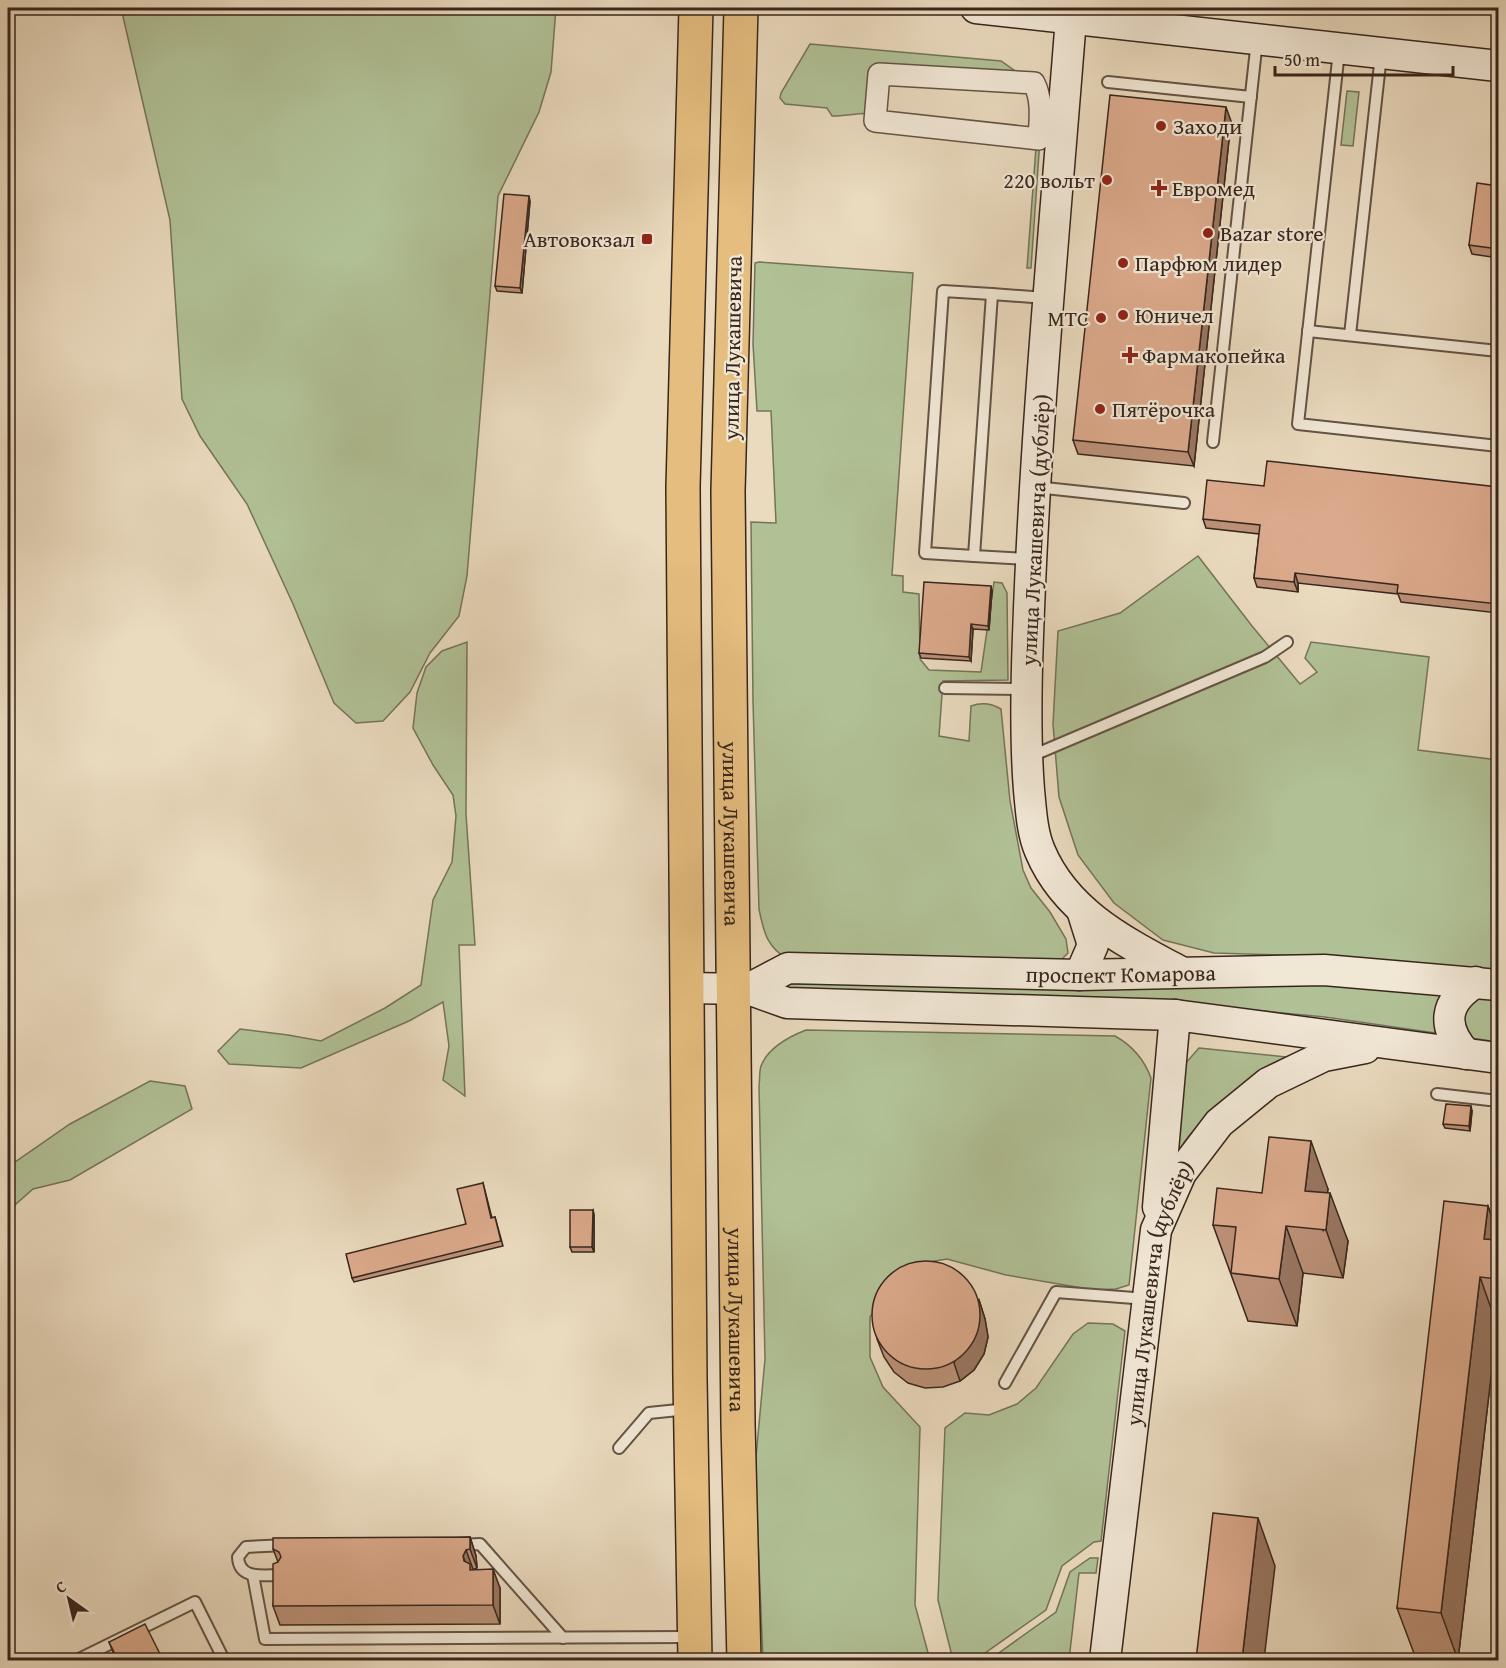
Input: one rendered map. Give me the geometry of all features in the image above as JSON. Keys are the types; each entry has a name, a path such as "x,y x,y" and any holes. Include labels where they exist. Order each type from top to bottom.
{"main road":[{"name":"улица Лукашевича","path":"695,1649 682,487 696,8"},
{"name":"улица Лукашевича","path":"741,8 728,490 741,989 738,1424 744,1660"},
{"path":"975,8 1498,66"},
{"name":"улица Лукашевича (дублёр)","path":"1071,18 1031,560 1026,690 1026,759 1031,809 1039,849 1056,881 1082,910 1117,938 1181,972"},
{"path":"1080,975 1093,945 1082,910"},
{"name":"проспект Комарова","path":"741,989 788,969 1080,975 1324,970 1487,983"},
{"path":"1466,1054 1454,1041 1449,1024 1451,1006 1461,992 1487,983"},
{"name":"проспект Комарова","path":"687,988 741,989 787,1003 1175,1016 1498,1058"},
{"path":"1156,1230 1175,1016"},
{"name":"улица Лукашевича (дублёр)","path":"1105,1660 1156,1230 1181,1173 1219,1123 1268,1083 1324,1056 1385,1043"}],"street":[{"path":"879,74 1034,83 1039,93 1041,112 1039,139 875,121 879,74"}],"lane":[{"path":"1214,442 1257,39"},
{"path":"1339,48 1298,424 1498,446"},
{"path":"1350,335 1381,53"},
{"path":"1108,82 1251,97"},
{"path":"1031,560 925,552 943,291 1049,298"},
{"path":"974,556 992,294"},
{"path":"1308,331 1498,351"},
{"path":"1036,487 1184,503"},
{"path":"1026,759 1265,657 1287,642"},
{"path":"945,688 1026,690"},
{"path":"1437,1094 1498,1101"},
{"path":"1005,1383 1056,1292 1148,1299"},
{"path":"619,1448 649,1413 691,1409"},
{"path":"280,1575 253,1575 242,1570 238,1564 238,1557 246,1547 301,1545"},
{"path":"444,1545 480,1545 563,1638"},
{"path":"487,1575 507,1574"},
{"path":"253,1575 265,1639 563,1638 695,1649"},
{"path":"77,1660 195,1602 224,1660"}],"green space":[{"path":"121,8 556,8 551,72 539,112 498,196 467,576 459,616 430,653 410,692 383,721 356,723 334,703 293,604 247,504 200,436 182,399 170,220"},
{"path":"810,44 1001,61 1021,75 879,74 875,114 832,116 827,108 785,104 780,98"},
{"path":"1347,91 1359,92 1353,146 1341,145"},
{"path":"1042,110 1031,268 1027,268 1037,134"},
{"path":"755,263 913,273 892,575 903,576 903,592 919,594 920,659 929,670 981,672 994,582 1002,583 1007,593 1008,680 943,681 939,736 969,741 971,706 986,704 1001,709 1010,801 1023,870 1031,888 1050,912 1066,939 1068,953 1060,961 790,961 771,945 765,933 759,909 751,522 776,523 771,411 757,411 753,344"},
{"path":"1198,556 1300,684 1317,672 1305,658 1311,642 1429,657 1418,750 1498,760 1498,971 1349,957 1214,953 1163,940 1114,903 1078,855 1059,797 1053,724 1058,631 1120,613"},
{"path":"467,642 466,814 475,945 459,945 465,1096 443,1080 449,1046 443,1002 409,1021 301,1068 229,1064 218,1051 240,1029 321,1041 385,1008 421,985 433,900 452,862 456,816 453,795 413,728 417,693 426,667 442,651"},
{"path":"1320,983 1498,998 1498,1042 1325,1017 1160,1001 785,992 785,984"},
{"path":"806,1030 1115,1036 1137,1054 1151,1078 1129,1285 1116,1289 1094,1290 1006,1275 947,1259 917,1264 891,1286 870,1317 870,1357 883,1387 920,1427 915,1605 930,1660 763,1660 755,1468 765,1359 759,1086 761,1066 768,1054 786,1040"},
{"path":"1199,1048 1305,1059 1215,1111 1199,1125 1178,1154 1173,1148 1184,1065"},
{"path":"150,1081 185,1086 192,1109 70,1180 33,1189 8,1211 8,1167 70,1124"},
{"path":"1088,1323 1113,1324 1125,1331 1101,1541 1094,1542 1062,1566 1046,1610 975,1660 953,1660 938,1600 945,1428 965,1413 989,1415 1017,1404 1036,1388 1073,1334"},
{"path":"1090,1558 1098,1558 1096,1573 1079,1573 1069,1660 989,1660 1056,1612 1070,1572"}],"building":[{"path":"1110,95 1226,107 1188,452 1073,440"},
{"path":"1477,183 1498,186 1498,249 1469,245"},
{"path":"504,194 529,196 520,288 495,286"},
{"path":"1267,461 1498,487 1498,604 1397,593 1398,585 1295,573 1294,582 1254,578 1260,525 1203,519 1207,480 1264,486"},
{"path":"924,582 991,586 988,626 971,624 969,657 919,653"},
{"path":"1446,1104 1471,1106 1469,1126 1443,1124"},
{"path":"1269,1137 1311,1141 1305,1191 1330,1193 1326,1230 1286,1226 1279,1279 1231,1273 1236,1227 1213,1225 1217,1188 1262,1193"},
{"path":"483,1183 491,1218 495,1217 501,1241 352,1278 346,1254 466,1224 457,1189"},
{"path":"1444,1201 1488,1206 1484,1239 1498,1240 1498,1279 1480,1277 1441,1613 1397,1608"},
{"path":"570,1210 593,1210 592,1247 570,1247"},
{"path":"926,1261 947,1265 964,1277 976,1294 980,1315 976,1336 964,1353 947,1365 926,1369 905,1365 888,1353 876,1336 872,1315 876,1294 888,1277 905,1265"},
{"path":"1213,1513 1258,1518 1242,1660 1196,1660"},
{"path":"470,1537 470,1549 466,1550 463,1556 464,1561 470,1564 470,1570 493,1569 493,1605 273,1606 273,1564 281,1557 279,1552 273,1549 273,1538"},
{"path":"145,1624 163,1660 118,1660 109,1642"}],"place":[{"name":"Заходи","path":"1161,126"},
{"name":"220 вольт","path":"1107,180"},
{"name":"Евромед","path":"1159,188"},
{"name":"Bazar store","path":"1208,233"},
{"name":"Автовокзал","path":"647,239"},
{"name":"Парфюм лидер","path":"1123,263"},
{"name":"Юничел","path":"1123,315"},
{"name":"МТС","path":"1101,318"},
{"name":"Фармакопейка","path":"1130,355"},
{"name":"Пятёрочка","path":"1100,409"}]}
